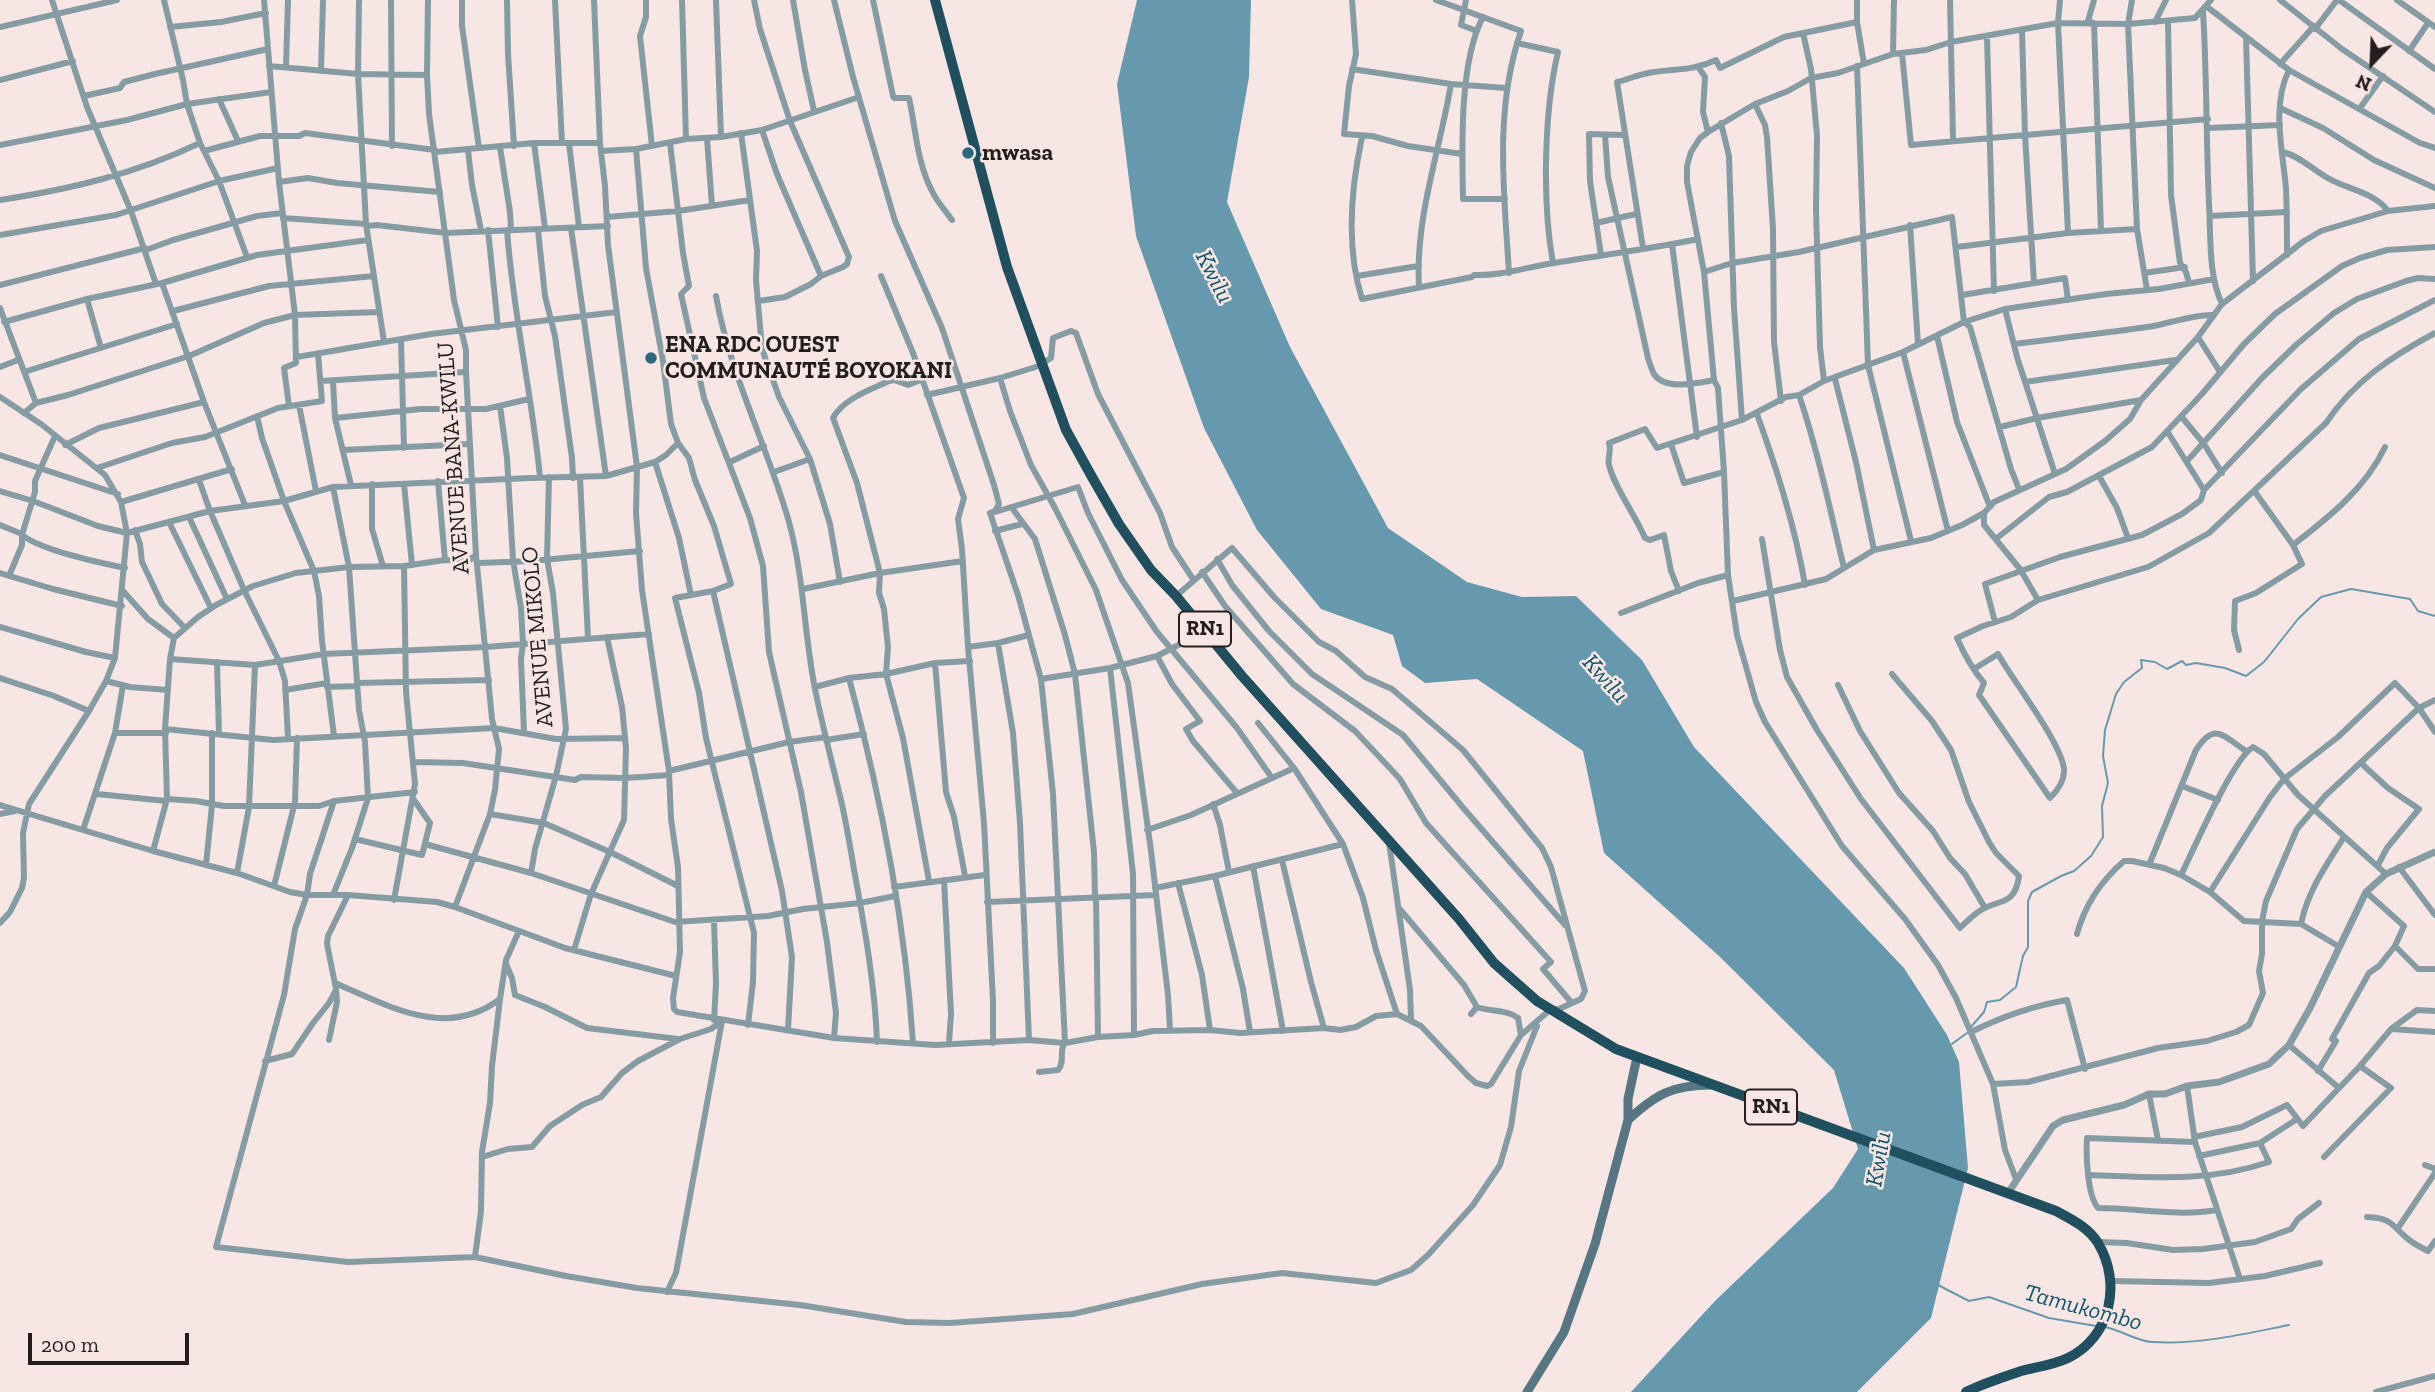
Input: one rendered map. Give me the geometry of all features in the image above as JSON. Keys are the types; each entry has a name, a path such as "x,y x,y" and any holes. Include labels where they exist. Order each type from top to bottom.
{"highway":[{"name":"RN1","path":"935,0 1007,267 1066,429 1098,489 1152,570 1242,676 1459,919 1494,963 1521,988 1583,1031 1637,1057 2056,1211 2090,1232 2098,1242"},
{"path":"1966,1392 2068,1358 2083,1349 2104,1322 2111,1281 2108,1265 2098,1242"}],"main road":[{"path":"1527,1392 1564,1332 1595,1244 1628,1120 1628,1098 1637,1057"},
{"path":"1628,1120 1651,1100 1668,1090 1712,1084"}],"street":[{"path":"52,0 84,96 159,283 173,311 204,402 245,505"},
{"path":"0,27 117,0"},
{"path":"164,0 187,104 200,143 219,181 247,257"},
{"path":"264,0 282,215 295,315 296,363 284,368 289,406"},
{"path":"286,66 288,0"},
{"path":"321,71 323,0"},
{"path":"359,0 360,141 366,225 384,342"},
{"path":"391,0 392,146"},
{"name":"AVENUE BANA-KWILU","path":"428,0 429,114 454,300 468,360 466,372 476,555 479,563 494,728 498,739 490,814 454,906"},
{"path":"462,0 462,26 480,148"},
{"path":"507,0 514,146"},
{"path":"555,0 566,143 579,227"},
{"path":"594,0 600,143 607,217 637,467 636,513 649,634 669,773 678,886 680,952 674,1009 713,1020 834,1038 935,1045 1029,1040 1065,1043 1170,1030 1340,1030 1356,1027 1376,1016 1397,1014 1412,1020 1429,1032 1468,1076 1487,1086 1494,1081 1521,1035 1551,1009 1559,1009 1581,999 1584,991 1569,929 1542,848 1463,751 1392,689 1366,677 1336,651 1319,642 1274,597 1232,548 1176,596"},
{"path":"646,0 646,17 640,36 652,146"},
{"path":"682,0 686,139"},
{"path":"716,0 720,137"},
{"path":"754,0 763,41 790,121 849,257 843,267 821,275 811,284 785,297 759,301"},
{"path":"793,0 814,111"},
{"path":"834,0 895,221 942,328 995,485 999,504 995,511 989,513"},
{"path":"873,0 893,96 909,98 918,152 925,173 932,191 952,220"},
{"path":"1352,0 1356,54 1346,106 1344,134 1372,136 1399,144 1462,154"},
{"path":"1436,0 1521,31 1506,88 1503,139 1509,273"},
{"path":"1466,0 1461,25 1477,32"},
{"path":"1857,0 1868,365 1911,541"},
{"path":"1894,0 1894,54"},
{"path":"1950,0 1953,139"},
{"path":"2060,0 2058,23 2068,233"},
{"path":"2094,0 2088,21 2094,23"},
{"path":"2132,0 2128,24 2137,229 2147,289"},
{"path":"2155,22 2166,0"},
{"path":"2280,0 2315,28 2435,111"},
{"path":"2280,64 2338,0 2435,69"},
{"path":"2397,0 2432,25 2409,51"},
{"path":"2016,1179 2005,1150 1993,1084 1956,998 1929,950 1842,845 1765,722 1744,665 1727,575 1718,388 1714,380 1704,272 1687,182 1687,166 1691,152 1700,138 1708,132 1755,104 1788,91 1811,78 1894,54 1926,50 1951,42 2058,23 2128,24 2195,18 2207,6"},
{"path":"2207,6 2289,70 2420,143 2435,148"},
{"path":"2207,6 2210,216 2214,279 2222,304"},
{"path":"170,27 221,22 266,13"},
{"path":"1483,17 1469,61 1462,154 1463,199 1505,199"},
{"path":"2168,21 2171,195 2180,263 2185,267 2189,284"},
{"path":"1643,248 1617,82 1671,69 1699,68 1716,60 1720,68 1784,37 1857,22"},
{"path":"2094,23 2101,231"},
{"path":"2022,31 2034,283"},
{"path":"1803,33 1817,136 1816,210 1820,347 1824,382"},
{"path":"1987,37 1994,291"},
{"path":"2246,37 2253,281"},
{"path":"1517,43 1558,52 1549,102 1547,164 1548,224 1553,263"},
{"path":"84,96 120,88 124,82 268,49"},
{"path":"1902,53 1910,145 1953,139 2208,119"},
{"path":"0,80 73,61"},
{"path":"269,66 358,74 427,75"},
{"path":"1699,68 1705,77 1703,113 1708,132"},
{"path":"1352,69 1451,84 1506,88"},
{"path":"2287,255 2280,108 2283,83 2289,70"},
{"path":"2360,108 2383,76"},
{"path":"1419,286 1418,266 1431,178 1451,84"},
{"path":"0,145 96,127 187,104 271,92"},
{"path":"601,151 636,149 686,139 762,130 859,97"},
{"path":"219,99 238,141"},
{"path":"1755,104 1765,125 1767,137 1773,229 1774,333 1780,401"},
{"path":"2280,108 2323,128 2374,160 2435,188"},
{"path":"1721,123 1729,156 1732,263 1742,420"},
{"path":"2208,128 2280,125"},
{"path":"762,130 777,174 821,275"},
{"path":"204,151 260,136 299,136 305,133 435,151 534,144 600,143"},
{"path":"741,133 757,251 762,349 779,397 810,459 830,524 840,582"},
{"path":"1601,255 1590,181 1589,134 1624,135"},
{"path":"1605,135 1608,177 1648,358 1655,376 1669,383 1691,384 1714,380"},
{"path":"1362,137 1353,197 1353,245 1362,299 1474,275 1492,276 1698,239"},
{"path":"707,138 712,206"},
{"path":"0,200 46,193 117,176 154,164 200,143"},
{"path":"670,143 689,286 681,294 687,327 705,398 730,461 764,566 769,652 803,803 822,908 836,1013 834,1038"},
{"path":"534,144 545,296 552,319 576,478 588,639"},
{"path":"500,147 510,212 509,230 518,324 540,477"},
{"path":"636,149 646,268 663,360 668,410 678,443 689,458 731,584 713,591 675,598 754,933 753,982 748,1025"},
{"path":"468,150 471,185 484,230 498,327"},
{"path":"2283,152 2292,154 2333,181 2372,197 2388,211"},
{"path":"0,236 131,211 219,181 278,168"},
{"path":"279,182 308,178 440,192"},
{"path":"607,217 678,211 750,200"},
{"path":"1732,601 1826,579 1874,550 1931,538 1984,513 1994,502 2019,489 2055,474 2105,441 2130,419 2141,400 2198,337 2222,304 2287,255 2321,231 2388,211 2434,204"},
{"path":"2210,216 2287,212"},
{"path":"1596,223 1636,214"},
{"path":"0,285 145,249 257,216 282,215 446,233 608,226"},
{"path":"1704,272 1732,263 1952,217 1964,322 1970,327 2019,489"},
{"path":"1910,225 1918,344"},
{"path":"571,228 606,477"},
{"path":"1957,247 2068,233 2137,229"},
{"path":"4,322 159,283 247,257 368,240"},
{"path":"1672,244 1697,437"},
{"path":"1997,538 2049,497 2067,492 2152,447 2275,314 2342,266 2387,250 2435,247"},
{"path":"1357,276 1418,266"},
{"path":"2144,274 2185,267"},
{"path":"173,311 269,286 374,276"},
{"path":"881,276 964,498 958,519 984,823 993,1043"},
{"path":"1962,295 2065,278 2068,300"},
{"path":"1679,591 1671,571 1664,536 1650,540 1645,538 1608,462 1611,452 1609,443 1642,429 1649,433 1657,449 1721,429 1757,414 1791,395 1799,395 1824,382 1903,352 1964,322 2005,309 2214,279"},
{"path":"2187,461 2262,378 2334,313 2357,299 2406,281 2435,279"},
{"path":"716,296 726,347 745,403 774,472 790,525 803,589 815,687 840,796 860,903 876,1006 877,1042"},
{"path":"87,299 101,348"},
{"path":"1995,622 1985,584 2060,557 2141,535 2182,514 2201,500 2204,490 2301,389 2360,339 2435,300"},
{"path":"0,308 36,403"},
{"path":"2005,309 2055,474"},
{"path":"24,413 36,403 68,396 189,356 264,323 295,315 379,312"},
{"path":"297,357 462,331 617,312"},
{"path":"2014,344 2111,332 2212,315"},
{"path":"24,372 177,324"},
{"path":"927,395 1000,378 1041,364 1051,358 1054,338 1071,331 1076,333 1098,394 1160,513 1172,547 1193,579"},
{"path":"1974,669 1998,654 2049,734 2064,767 2060,785 2050,798 1979,695 1984,683 1974,669 1957,639 2011,617 2038,600 2148,567 2208,533 2326,423 2339,402 2386,361 2435,333"},
{"path":"1937,336 1957,422 1990,507"},
{"path":"2198,337 2220,372"},
{"path":"401,340 404,448"},
{"path":"1903,352 1948,531"},
{"path":"97,468 172,443 205,437 217,430 289,406 322,401 318,354"},
{"path":"0,368 18,360"},
{"path":"2025,382 2175,360"},
{"path":"321,381 466,372"},
{"path":"1000,378 1031,466 1096,590 1128,683 1156,891 1170,1030"},
{"path":"1835,379 1874,550"},
{"path":"921,380 908,385 889,381 849,401 833,418 857,482 880,573 879,593 884,609 888,647 886,674 912,778 929,881"},
{"path":"333,381 335,418 351,485"},
{"path":"1799,395 1813,437 1844,568"},
{"path":"0,397 97,468 113,485 120,498 127,533 115,658 89,711 35,792 25,813 22,888 10,912 0,923"},
{"path":"335,418 421,409 469,410 529,399"},
{"path":"2000,427 2141,400"},
{"path":"65,444 99,428 204,402"},
{"path":"299,405 316,491"},
{"path":"500,405 523,644 524,732"},
{"path":"1757,414 1789,509 1805,585"},
{"path":"257,416 284,501 314,571 334,736"},
{"path":"2181,416 2204,444 2222,473"},
{"path":"2166,431 2204,490"},
{"path":"9,576 22,545 35,481 55,436"},
{"path":"0,491 98,526 127,533 210,511 284,501 333,487 540,477 606,477 655,462 678,443"},
{"path":"343,450 470,444"},
{"path":"1671,444 1684,483 1724,472"},
{"path":"730,461 764,446"},
{"path":"2293,545 2328,518 2357,488 2378,462 2385,447"},
{"path":"0,456 41,468 120,498 199,480 232,469"},
{"path":"774,472 810,459"},
{"path":"655,462 679,538 691,595"},
{"path":"2099,476 2117,508 2128,538"},
{"name":"AVENUE MIKOLO","path":"531,873 565,738 566,715 547,559 549,477"},
{"path":"199,480 244,590 279,661 285,691 288,738"},
{"path":"438,481 444,560"},
{"path":"372,484 372,529 383,566"},
{"path":"394,900 414,796 405,650 408,565 404,484"},
{"path":"333,487 349,568 368,798 333,895"},
{"path":"989,513 1078,487 1122,580 1157,632 1237,728 1272,778"},
{"path":"2239,650 2234,630 2235,601 2256,593 2302,564 2293,545 2255,492"},
{"path":"1012,508 1035,540 1075,674 1094,852 1098,1037"},
{"path":"989,513 1041,678 1053,794 1065,1043 1062,1049 1063,1061 1058,1070 1039,1072"},
{"path":"1984,513 1984,525 2022,572 2038,600"},
{"path":"189,517 227,599"},
{"path":"169,522 211,608"},
{"path":"995,531 1022,524"},
{"path":"0,525 48,547 125,566 142,562"},
{"path":"135,530 142,562 162,604 185,628"},
{"path":"1762,539 1787,677 1816,730 1861,799 1960,928 1985,908 2010,898 2019,876 1989,842 1969,802 1951,750 1932,721 1892,674"},
{"path":"479,563 640,551"},
{"path":"153,851 166,800 168,690 174,638 211,608 227,599 244,590 296,573 444,560 468,561 476,555"},
{"path":"1217,559 1232,585 1269,631 1312,674 1403,735 1569,929"},
{"path":"803,589 880,573 963,561"},
{"path":"1202,572 1225,606 1293,684 1355,731 1387,765 1399,779 1426,823 1551,962 1544,969 1571,1002"},
{"path":"0,573 122,606"},
{"path":"1620,613 1727,575"},
{"path":"123,591 148,619 174,638"},
{"path":"713,591 751,750 785,912 792,957 788,1030"},
{"path":"0,627 115,658"},
{"path":"1041,678 1111,668 1157,656 1206,631"},
{"path":"170,659 255,665 324,654 486,647 649,634"},
{"path":"968,646 998,643 1029,635"},
{"path":"574,950 591,894 624,820 625,738 622,707 607,637"},
{"path":"998,643 1013,733 1020,823 1029,1040"},
{"path":"1157,656 1172,684 1200,721 1186,729 1193,741 1237,793"},
{"path":"815,687 849,678 886,674 935,663 970,661"},
{"path":"206,864 216,734 217,662"},
{"path":"935,663 946,792 954,817 965,876"},
{"path":"237,873 249,807 255,665"},
{"path":"1111,668 1133,874 1134,1035"},
{"path":"0,678 89,711"},
{"path":"849,678 885,828 902,926 913,1044"},
{"path":"285,691 327,685 489,680"},
{"path":"106,681 168,690"},
{"path":"2210,892 2284,779 2338,737 2395,683 2419,708 2435,732"},
{"path":"83,830 115,733 123,685"},
{"path":"1838,685 1860,731 1899,793 1933,831 1970,882 1985,908"},
{"path":"1993,1084 2028,1082 2158,1048 2207,1041 2249,1025 2263,993 2259,971 2266,901 2297,829 2314,808 2419,708 2435,700"},
{"path":"1258,723 1294,768 1343,845 1363,898 1376,950 1397,1014"},
{"path":"115,733 166,731 252,739 494,728 545,737 594,740 625,738"},
{"path":"2149,865 2196,750 2205,737 2213,732 2221,733 2246,751"},
{"path":"413,762 463,763 575,780 626,778 669,773 789,742 864,734"},
{"path":"274,886 295,802 297,738"},
{"path":"2181,876 2218,800 2246,751 2253,747 2264,754 2284,779 2386,874"},
{"path":"2362,764 2388,788 2419,809 2378,865"},
{"path":"1147,830 1191,814 1294,768"},
{"path":"2182,786 2218,800"},
{"path":"97,794 196,800 249,807 319,806 334,801 414,796"},
{"path":"355,839 422,855 430,824 414,796"},
{"path":"334,801 295,929 284,995 215,1247 348,1262 475,1257 566,1276 667,1292 800,1305 906,1322 950,1323 1073,1314 1202,1284 1282,1273 1303,1273 1366,1283 1387,1279 1411,1269 1428,1255 1473,1205 1500,1165 1511,1128 1519,1071 1542,1018"},
{"path":"1213,804 1229,872"},
{"path":"0,805 307,895 348,895 437,902 454,906 480,918 574,950 676,976"},
{"path":"0,814 16,811"},
{"path":"490,814 544,823 678,886"},
{"path":"2301,924 2308,894 2344,837"},
{"path":"1389,842 1412,1020"},
{"path":"425,844 531,873 680,923 751,918 895,896"},
{"path":"987,902 1133,895 1343,845"},
{"path":"2008,1193 2053,1126 2063,1120 2124,1105 2149,1094 2165,1094 2188,1086 2219,1082 2269,1064 2289,1045 2310,1008 2366,892 2386,874 2435,852"},
{"path":"1282,860 1324,1028"},
{"path":"2077,934 2089,902 2109,874 2124,861 2149,865 2181,876 2210,892 2244,921 2301,924 2338,946"},
{"path":"1253,866 1283,1031"},
{"path":"2399,867 2434,913"},
{"path":"894,887 985,875"},
{"path":"1215,876 1243,989 1250,1032"},
{"path":"944,880 951,1014 949,1043"},
{"path":"1178,883 1202,975 1210,1030"},
{"path":"2318,1071 2336,1041 2332,1039 2369,973 2379,966 2395,946 2404,926 2366,892"},
{"path":"329,1040 336,1014 336,986 327,944 328,936 348,895"},
{"path":"1397,906 1464,985 1477,1007 1516,1016 1521,1035"},
{"path":"713,1020 716,984 714,921"},
{"path":"475,1257 481,1211 482,1157 491,1103 492,1066 500,999 506,964 519,931"},
{"path":"2395,946 2418,968 2435,969"},
{"path":"506,964 515,995 567,1019 601,1031 680,1039"},
{"path":"265,1061 292,1054 329,1003 336,986"},
{"path":"336,986 401,1012 443,1018 468,1016 500,999"},
{"path":"1971,1032 2004,1015 2067,1000 2085,1069"},
{"path":"1471,1014 1477,1007"},
{"path":"2216,1210 2183,1213 2098,1208 2094,1203 2089,1175 2087,1138 2194,1139 2242,1126 2287,1105 2303,1126 2391,1029 2417,1010 2435,1011"},
{"path":"482,1157 508,1149 532,1147 550,1126 582,1105 601,1097 622,1073 638,1061 680,1039 711,1029 722,1021"},
{"path":"667,1292 676,1273 722,1021"},
{"path":"2391,1029 2435,1032"},
{"path":"2289,1045 2339,1088"},
{"path":"2325,1157 2391,1088 2360,1066"},
{"path":"2188,1086 2194,1139 2240,1279"},
{"path":"2149,1094 2158,1140"},
{"path":"2199,1157 2260,1143 2297,1119"},
{"path":"2089,1175 2180,1179 2236,1172 2269,1162 2260,1143"},
{"path":"2398,1228 2435,1171 2425,1164"},
{"path":"2098,1242 2173,1250 2230,1245 2273,1237 2291,1229 2298,1219 2319,1203"},
{"path":"2367,1217 2383,1218 2392,1222 2411,1241 2428,1251 2435,1241"},
{"path":"2111,1281 2123,1279 2193,1284 2265,1276 2320,1263"},
{"path":"2376,1392 2435,1376"}],"water":[{"name":"Kwilu","path":"1137,0 1251,0 1249,77 1227,202 1290,347 1388,528 1467,582 1522,597 1576,596 1642,660 1694,747 1904,968 1947,1035 1959,1062 1968,1168 1931,1318 1857,1392 1631,1392 1715,1301 1833,1188 1858,1149 1834,1070 1719,956 1604,853 1583,751 1477,679 1425,683 1402,666 1393,635 1321,609 1257,530 1204,428 1136,236 1117,84"}],"waterway":[{"path":"1970,1028 1984,1012 1987,1002 2000,1000 2016,987 2023,956 2028,947 2028,901 2032,892 2074,871 2091,856 2103,837 2102,806 2108,783 2103,756 2105,730 2116,694 2124,682 2142,668 2141,660 2155,662 2167,669 2182,661 2186,665 2196,663 2225,668 2246,676 2264,662 2298,619 2321,597 2351,589 2410,599 2418,611 2435,616"},
{"path":"1952,1044 1967,1033"},
{"name":"Tamukombo","path":"1938,1285 1969,1301 1989,1297 2049,1318 2096,1326"},
{"name":"Tamukombo","path":"2105,1327 2146,1341 2186,1342 2289,1325"}],"place":[{"name":"mwasa","path":"968,153"},
{"name":"ENA RDC OUEST COMMUNAUTÉ BOYOKANI","path":"651,358"}]}
